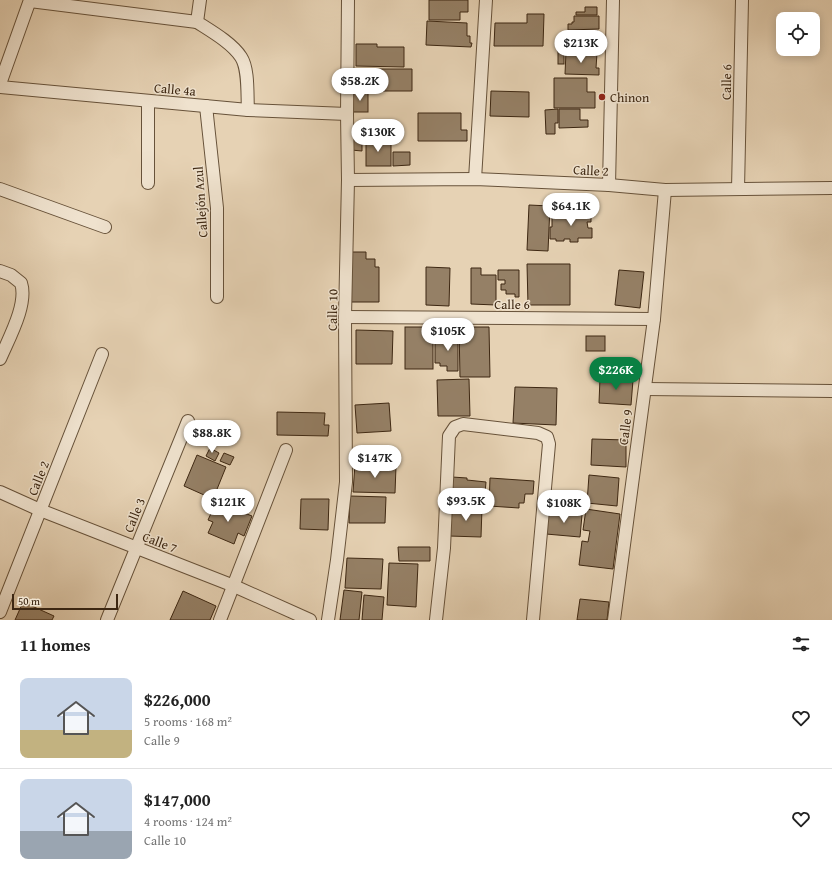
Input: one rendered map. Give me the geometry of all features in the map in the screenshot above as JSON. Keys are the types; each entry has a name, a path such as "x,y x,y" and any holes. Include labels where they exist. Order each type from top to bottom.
{"street":[{"path":"197,22 200,0"},
{"name":"Calle 10","path":"328,620 346,482 345,317 348,180 348,0"},
{"path":"475,179 486,0"},
{"path":"609,185 613,0"},
{"name":"Calle 6","path":"738,189 742,0"},
{"path":"0,84 30,1 197,22 227,43 241,57 246,70 248,110"},
{"name":"Calle 4a","path":"0,87 248,110 347,114"},
{"path":"148,101 148,183"},
{"name":"Callejón Azul","path":"206,106 217,208 217,297"},
{"name":"Calle 2","path":"348,180 475,179 609,185 665,190 832,188"},
{"path":"0,189 105,227"},
{"name":"Calle 9","path":"614,620 654,318 665,190"},
{"path":"0,270 11,275 21,283 23,296 21,308 0,359"},
{"name":"Calle 6","path":"345,317 654,318"},
{"name":"Calle 2","path":"0,612 102,354"},
{"path":"645,389 832,391"},
{"name":"Calle 3","path":"107,620 188,420"},
{"path":"436,620 444,548 449,436 455,427 463,424 538,433 547,437 549,444 533,620"},
{"path":"220,620 286,450"},
{"name":"Calle 7","path":"0,492 40,510 234,586 310,620"}],"building":[{"path":"429,0 468,0 468,12 460,12 460,20 429,20"},
{"path":"585,7 597,7 597,15 576,15 576,12 585,12"},
{"path":"527,14 544,14 543,46 494,46 495,23 527,23"},
{"path":"574,16 599,16 599,29 568,30 568,24 572,24 572,22 574,22"},
{"path":"427,21 467,23 467,36 470,36 470,43 472,43 471,47 426,45"},
{"path":"567,31 598,31 598,39 596,39 596,47 593,47 593,52 567,52"},
{"path":"356,44 377,44 377,47 404,47 404,67 356,66"},
{"path":"558,51 564,51 564,64 558,64"},
{"path":"566,52 597,53 596,68 599,68 599,75 565,74"},
{"path":"368,69 412,69 412,91 367,91"},
{"path":"554,78 587,78 587,92 595,92 595,108 554,108"},
{"path":"491,91 529,92 529,117 490,116"},
{"path":"353,93 368,93 368,112 353,112"},
{"path":"558,109 558,123 555,123 555,134 546,134 545,110"},
{"path":"559,109 580,109 580,120 588,120 588,127 559,128"},
{"path":"418,113 461,113 461,130 467,130 467,141 418,141"},
{"path":"351,139 362,139 362,151 351,150"},
{"path":"366,140 391,140 391,166 366,166"},
{"path":"393,152 410,152 410,165 393,166"},
{"path":"554,202 572,202 572,213 554,213"},
{"path":"529,205 550,206 548,251 527,250"},
{"path":"591,214 591,222 587,222 588,228 592,228 592,238 578,238 578,242 570,242 570,239 556,241 556,239 550,239 552,215"},
{"path":"351,252 366,252 366,259 375,259 375,267 379,267 379,302 351,302"},
{"path":"527,264 570,264 570,305 528,305"},
{"path":"426,267 450,268 449,306 426,305"},
{"path":"471,268 481,268 481,275 496,275 496,305 471,304"},
{"path":"498,270 519,270 519,297 515,297 515,294 506,294 506,290 501,290 501,284 505,284 505,280 498,280"},
{"path":"619,270 644,272 640,308 615,305"},
{"path":"405,327 433,327 433,369 405,369"},
{"path":"459,327 489,327 490,377 460,377"},
{"path":"444,329 451,329 451,337 458,337 458,371 447,371 447,366 440,366 440,363 435,363 435,341 444,341"},
{"path":"356,330 393,331 392,364 356,364"},
{"path":"586,336 605,336 605,351 586,351"},
{"path":"600,378 633,380 631,405 599,403"},
{"path":"469,379 470,416 438,416 437,380"},
{"path":"515,387 557,388 556,425 513,423"},
{"path":"389,403 391,431 357,433 355,405"},
{"path":"277,412 325,413 324,425 329,425 328,436 277,435"},
{"path":"592,439 626,440 626,467 591,465"},
{"path":"210,448 219,453 215,461 206,456"},
{"path":"224,453 234,457 230,465 220,461"},
{"path":"197,455 226,467 213,499 184,486"},
{"path":"355,464 396,466 395,493 353,492"},
{"path":"589,475 619,478 617,506 587,503"},
{"path":"452,477 486,482 484,505 461,504 461,496 451,496"},
{"path":"490,478 534,481 533,494 525,494 524,503 519,503 519,508 489,506"},
{"path":"350,496 386,497 385,523 349,523"},
{"path":"301,499 329,499 328,530 300,529"},
{"path":"219,503 252,516 244,536 238,533 234,544 208,533 213,522 208,520 213,509 216,510"},
{"path":"451,506 482,508 481,537 449,536"},
{"path":"586,509 620,514 613,569 579,565 582,541 588,542 590,531 583,530"},
{"path":"548,512 582,515 580,537 546,534"},
{"path":"398,547 430,547 430,561 399,561"},
{"path":"347,558 383,559 381,589 345,588"},
{"path":"389,563 418,564 416,607 387,605"},
{"path":"344,590 362,592 359,620 340,620"},
{"path":"183,591 216,606 210,620 170,620"},
{"path":"364,595 384,597 382,620 362,620"},
{"path":"580,599 609,602 607,620 577,620"},
{"path":"23,602 54,616 52,620 15,620"}],"place":[{"name":"Chinon","path":"602,97"}]}
